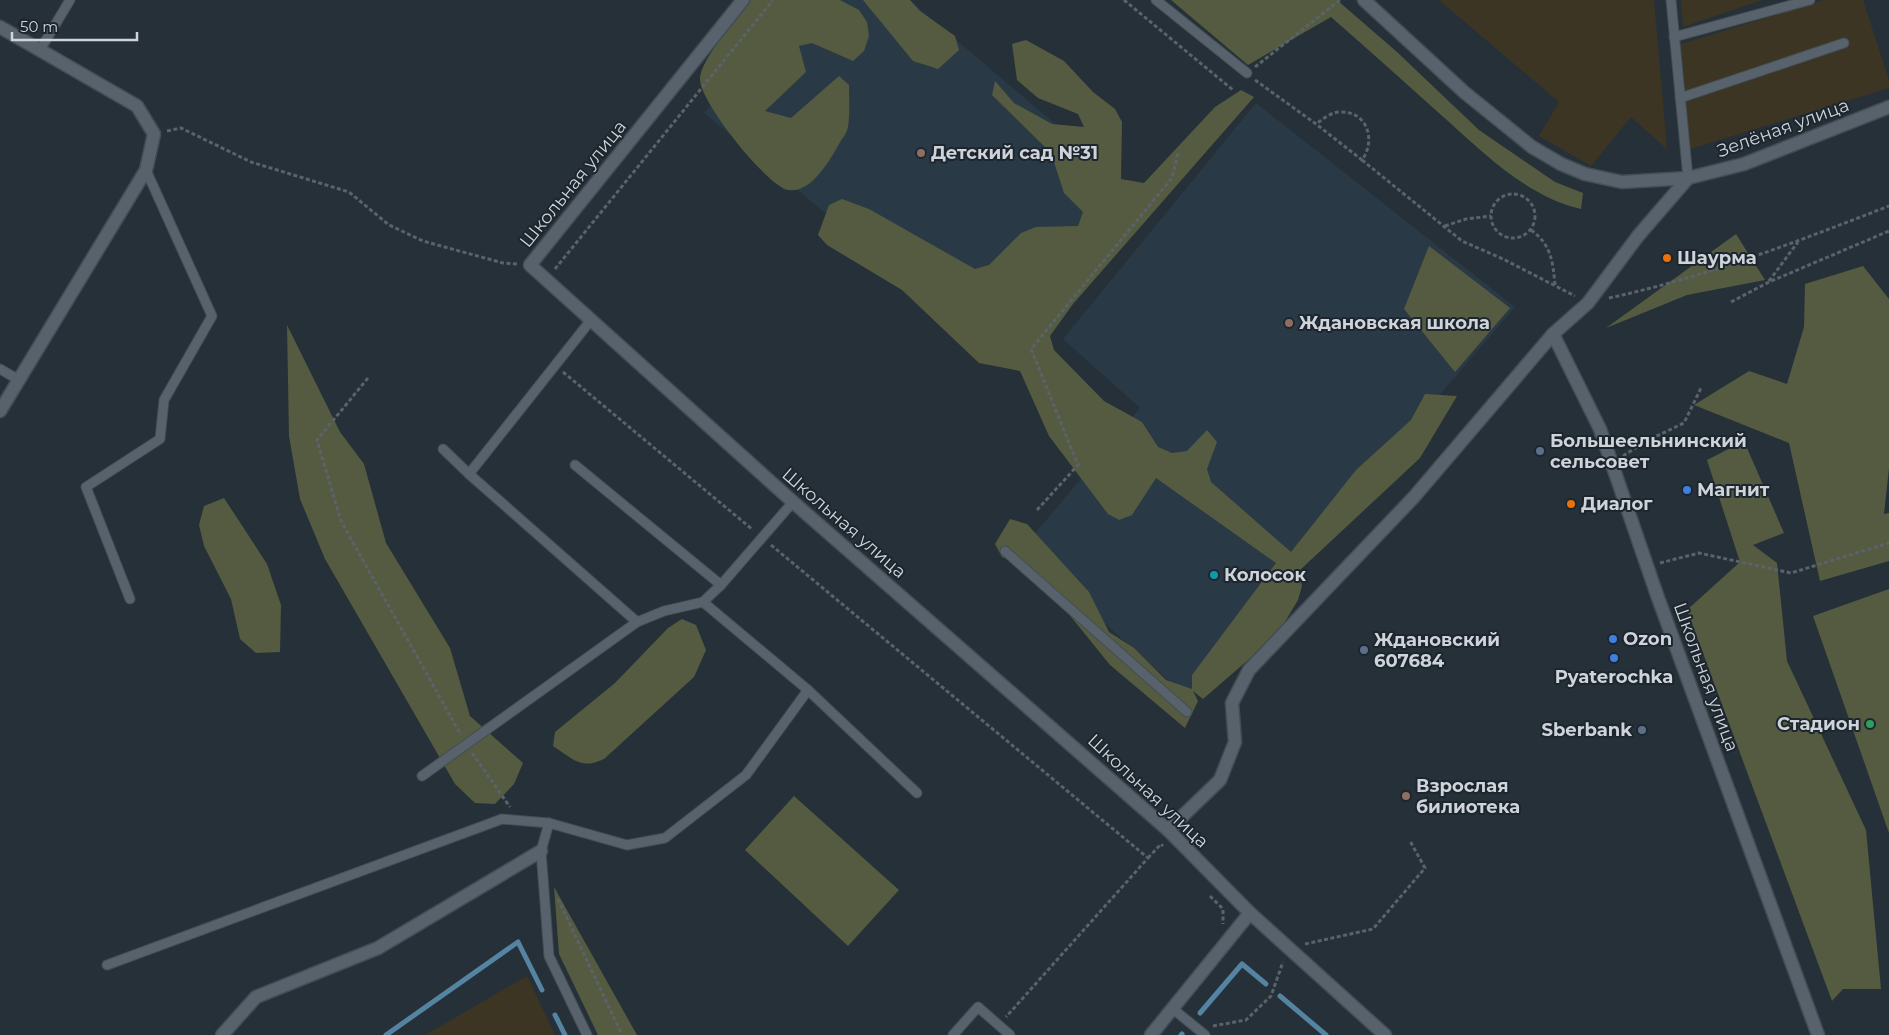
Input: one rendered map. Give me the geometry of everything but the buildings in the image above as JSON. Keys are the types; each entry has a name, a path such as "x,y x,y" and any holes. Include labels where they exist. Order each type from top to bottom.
{"street":[{"name":"Школьная улица","path":"743,0 530,265 793,502 1168,830 1250,913 1385,1035"},
{"name":"Зелёная улица","path":"1364,0 1503,125 1532,147 1561,164 1585,174 1622,182 1688,178 1744,164 1889,107"},
{"path":"0,27 137,106 154,134 146,170 0,411"},
{"path":"1168,830 1220,780 1235,742 1232,703 1249,670 1414,497 1553,334 1588,303 1638,236 1688,178"},
{"name":"Школьная улица","path":"1553,334 1600,429 1648,567 1818,1035"},
{"path":"222,1035 256,997 378,948 541,851"},
{"path":"1151,1035 1250,913"}],"lane":[{"path":"40,50 70,0"},
{"path":"1156,0 1247,74"},
{"path":"1671,0 1688,178"},
{"path":"1674,37 1810,0"},
{"path":"1680,98 1844,43"},
{"path":"130,599 86,486 160,439 164,400 212,316 146,170"},
{"path":"469,474 591,320"},
{"path":"0,369 19,380"},
{"path":"442,449 637,622"},
{"path":"575,465 721,585"},
{"path":"422,776 637,622 664,611 703,602 721,585 793,502"},
{"path":"1005,551 1187,712"},
{"path":"703,602 808,690 917,793"},
{"path":"107,964 502,819 549,823 628,846 665,838 746,775 808,690"},
{"path":"549,823 541,851 549,956 587,1035"},
{"path":"953,1035 978,1007 1010,1035"},
{"path":"1173,1009 1201,1032"}],"path":[{"path":"547,280 773,0"},
{"path":"1124,0 1233,90"},
{"path":"1340,0 1247,74 1316,124 1462,241 1503,258 1588,303 1647,290 1764,254 1889,206"},
{"path":"1316,124 1330,114 1340,112 1349,113 1358,118 1365,125 1369,134 1370,144 1362,160"},
{"path":"154,134 180,128 251,162 349,192 390,225 423,241 503,263 530,265"},
{"path":"1037,510 1078,465 1031,349 1172,178 1178,152"},
{"path":"1509,195 1524,197 1530,202 1535,215 1531,230 1520,237 1506,237 1496,229 1492,216 1496,203 1509,195"},
{"path":"1444,226 1466,219 1492,216"},
{"path":"1531,230 1542,238 1552,260 1556,286"},
{"path":"1731,302 1769,282 1889,231"},
{"path":"1769,282 1798,242"},
{"path":"555,365 1148,858"},
{"path":"368,378 317,440 341,521 466,744 519,820"},
{"path":"1612,463 1646,441 1684,424 1701,388"},
{"path":"1648,567 1699,553 1791,573 1889,543"},
{"path":"1201,1032 1246,1020 1270,996 1289,948 1373,929 1425,868 1410,841"},
{"path":"999,1025 1161,844 1168,851"},
{"path":"554,891 622,1035"},
{"path":"1209,894 1223,909 1223,931"}],"shaded area":[{"name":"Детский сад №31","path":"798,0 909,0 1137,193 1000,357 704,113"},
{"path":"1439,0 1654,0 1667,149 1631,117 1591,166 1539,136 1559,102"},
{"path":"1681,0 1762,0 1683,27"},
{"path":"1824,0 1863,0 1889,80 1889,88 1690,149 1681,44"},
{"name":"Ждановская школа","path":"1256,103 1515,307 1303,555 1188,698 1022,549 1140,408 1063,339"},
{"path":"527,976 555,1035 425,1035"}],"green space":[{"path":"750,0 840,0 859,10 867,22 869,36 864,51 853,61 812,43 799,46 806,72 765,111 791,118 839,76 849,85 849,117 846,134 819,174 804,187 796,190 788,190 778,185 751,159 710,105 700,79 706,61 720,39"},
{"path":"863,0 910,0 920,11 955,36 959,50 938,69 913,61"},
{"path":"1171,0 1337,0 1397,52 1479,130 1555,182 1583,193 1581,209 1541,194 1488,157 1331,17 1248,65"},
{"path":"1026,40 1064,61 1093,92 1115,109 1122,122 1121,179 1144,183 1215,107 1241,90 1254,97 1073,304 1050,336 1054,350 1104,401 1142,422 1158,447 1172,453 1187,451 1207,430 1217,442 1207,469 1211,482 1291,552 1356,470 1411,420 1425,394 1457,396 1420,458 1299,571 1302,586 1298,600 1277,635 1203,699 1193,691 1198,701 1185,728 1110,665 1028,566 1002,557 995,544 1010,519 1027,524 1089,592 1109,632 1134,648 1166,680 1192,689 1192,675 1276,563 1156,478 1132,515 1119,520 1108,514 1049,436 1020,371 979,363 902,290 827,245 818,235 829,205 842,199 869,209 975,269 989,265 1021,233 1036,227 1078,226 1083,212 1064,193 1051,153 992,95 995,81 1014,103 1052,124 1084,127 1078,114 1038,98 1017,80 1012,44"},
{"path":"1736,234 1765,280 1687,295 1606,328"},
{"path":"1429,246 1510,308 1455,372 1404,309"},
{"path":"1863,266 1889,299 1889,468 1884,514 1889,513 1889,561 1820,581 1789,443 1694,405 1749,371 1787,384 1804,327 1805,284"},
{"path":"287,325 340,432 364,464 386,543 450,648 470,716 523,763 514,784 495,804 475,803 455,784 325,559 300,499 289,436"},
{"path":"1744,441 1784,533 1753,545 1777,563 1787,661 1866,830 1881,989 1843,989 1832,1001 1687,610 1740,562 1707,460"},
{"path":"224,498 267,564 281,605 280,652 256,653 240,639 231,599 204,546 199,525 204,506"},
{"name":"Стадион","path":"1889,589 1889,833 1813,616"},
{"path":"682,619 696,625 706,650 694,677 604,759 589,763 577,762 553,746 555,732 615,683 668,628"},
{"path":"794,796 899,890 848,946 745,850"},
{"path":"554,887 637,1035 598,1035 559,954"}],"waterway":[{"path":"386,1035 518,942 542,990"},
{"path":"1200,1013 1242,964 1266,984"},
{"path":"1280,996 1326,1035"},
{"path":"555,1015 565,1035"}],"place":[{"name":"Детский сад №31","path":"921,153"},
{"name":"Шаурма","path":"1667,258"},
{"name":"Ждановская школа","path":"1289,323"},
{"name":"Большеельнинский сельсовет","path":"1540,451"},
{"name":"Магнит","path":"1687,490"},
{"name":"Диалог","path":"1571,504"},
{"name":"Колосок","path":"1214,575"},
{"name":"Ozon","path":"1613,639"},
{"name":"Ждановский 607684","path":"1364,650"},
{"name":"Pyaterochka","path":"1614,658"},
{"name":"Стадион","path":"1870,724"},
{"name":"Sberbank","path":"1642,730"},
{"name":"Взрослая билиотека","path":"1406,796"}]}
